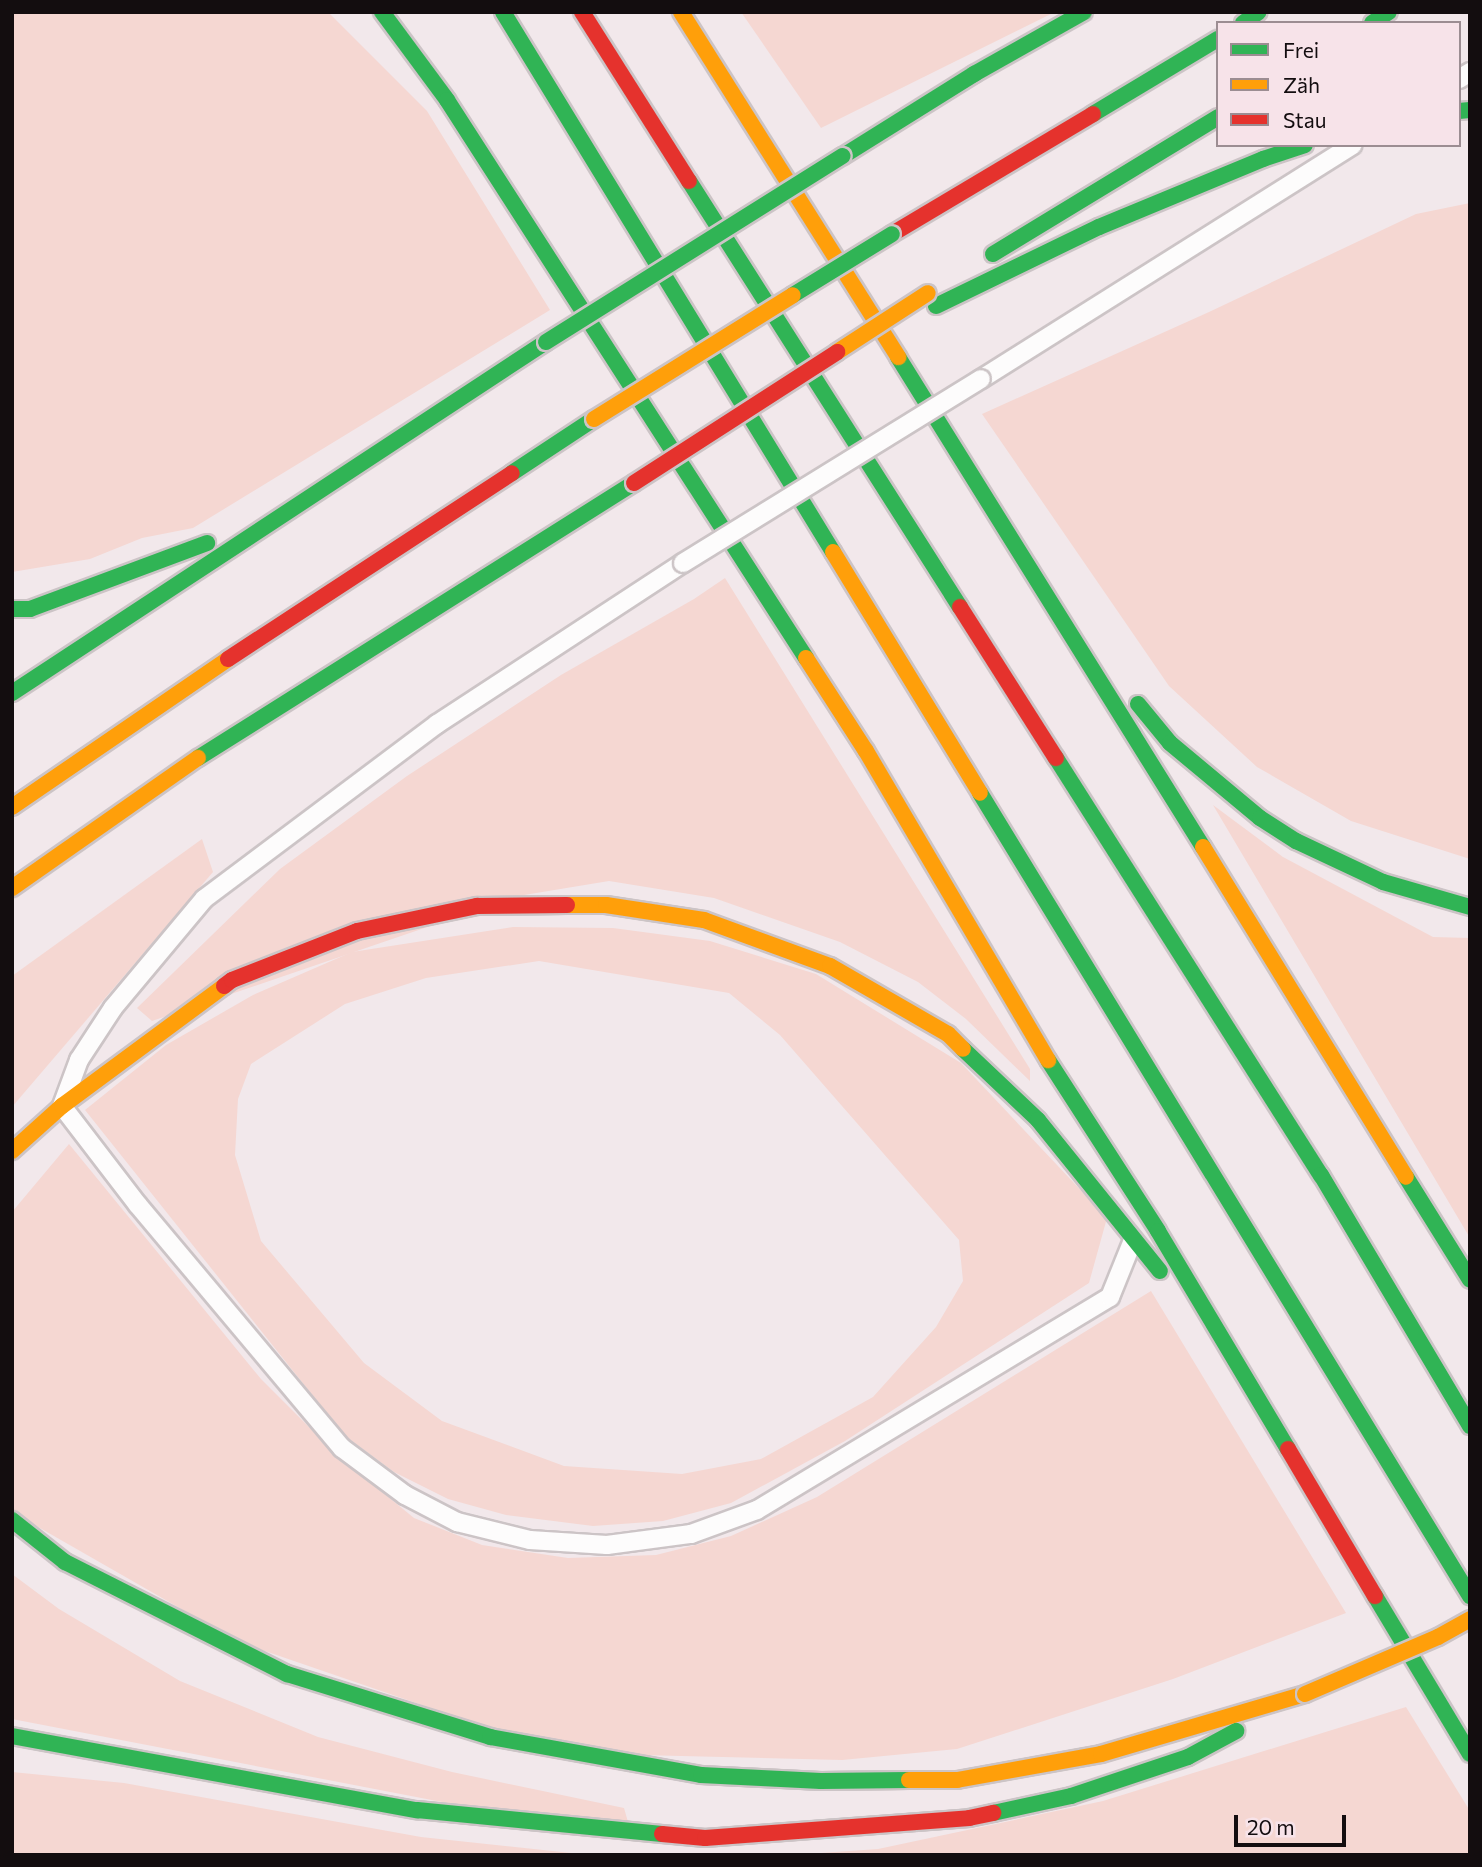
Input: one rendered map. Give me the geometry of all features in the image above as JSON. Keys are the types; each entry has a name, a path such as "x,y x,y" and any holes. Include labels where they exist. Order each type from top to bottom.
{"highway":[{"path":"503,12 1470,1596"},
{"path":"582,12 1321,1175 1470,1426"},
{"path":"681,12 1021,552 1470,1280"},
{"path":"974,74 1056,12"},
{"path":"12,693 546,342 974,74 1084,12"},
{"path":"385,14 447,100 866,751 1036,1041 1158,1231 1470,1755"},
{"path":"12,807 136,719 594,419 892,234 1216,39"},
{"path":"975,265 1216,118"},
{"path":"12,888 197,758 634,483 828,357 935,295 1263,159 1299,147"},
{"path":"12,609 42,604 284,513"},
{"path":"1021,552 1114,672"},
{"path":"1130,694 1170,743 1260,818 1296,841 1383,882 1470,907"},
{"path":"12,1151 62,1106 232,980 357,931 477,905 607,905 704,920 830,966 948,1034 1038,1120 1133,1240 1233,1356"},
{"path":"12,1520 65,1562 287,1674 490,1737 701,1776 821,1782 957,1780 1101,1754 1305,1694"},
{"path":"12,1736 417,1810 705,1838 969,1818 1071,1796 1188,1757 1305,1694 1438,1637 1470,1619"}],"lane":[{"path":"1133,1240 1110,1297 757,1510 691,1534 607,1545 530,1540 457,1522 405,1494 342,1448 138,1205 62,1106 79,1060 113,1008 204,899 437,724 683,562 981,379 1349,147"}],"shaded area":[{"path":"12,12 328,12 427,111 550,310 193,528 142,538 90,559 12,572"},
{"path":"741,12 1055,12 821,128"},
{"path":"1470,203 1470,859 1351,821 1257,767 1169,686 982,414 1209,312 1416,214"},
{"path":"725,578 1030,1069 1030,1081 966,1019 918,982 840,942 714,898 609,881 518,896 152,1021 137,1008 280,869 407,776 561,675 694,599"},
{"path":"1213,805 1283,857 1433,937 1470,938 1470,1238"},
{"path":"202,839 213,872 12,1107 12,976"},
{"path":"513,927 613,928 710,941 816,974 961,1063 1107,1218 1089,1283 845,1441 731,1503 663,1521 593,1526 506,1515 448,1499 394,1472 345,1436 85,1110 166,1045 253,995 352,952","holes":["539,961 729,993 780,1035 959,1240 963,1281 936,1327 873,1397 761,1459 682,1474 564,1466 442,1421 364,1363 261,1241 235,1155 238,1099 251,1064 345,1004 426,978"]},
{"path":"69,1144 261,1379 336,1454 414,1518 482,1545 568,1558 656,1555 731,1536 817,1497 1151,1291 1346,1613 1173,1679 957,1749 842,1760 640,1755 512,1736 239,1642 12,1512 12,1212"},
{"path":"12,1574 59,1609 180,1681 318,1737 452,1772 624,1808 628,1822 468,1807 12,1719"},
{"path":"1406,1707 1470,1811 1470,1855 792,1855 878,1849 1103,1801"},
{"path":"12,1772 124,1783 421,1837 590,1855 12,1855"}],"traffic: fast":[{"path":"382,12 447,100 806,658"},
{"path":"503,12 833,552"},
{"path":"843,156 974,74 1084,12"},
{"path":"1246,21 1259,12"},
{"path":"1375,21 1389,12"},
{"path":"1093,114 1216,40"},
{"path":"1461,111 1470,110"},
{"path":"993,254 1216,118"},
{"path":"936,306 1099,227 1263,159 1299,147"},
{"path":"546,342 843,156"},
{"path":"689,181 960,607"},
{"path":"793,295 892,234"},
{"path":"12,693 546,342"},
{"path":"898,357 1203,847"},
{"path":"512,473 594,419"},
{"path":"198,758 634,483"},
{"path":"12,609 30,609 207,543"},
{"path":"1138,704 1170,743 1260,818 1296,841 1383,882 1470,907"},
{"path":"1056,758 1321,1175 1470,1426"},
{"path":"980,793 1470,1596"},
{"path":"963,1049 1038,1120 1160,1271"},
{"path":"1048,1060 1158,1231 1288,1449"},
{"path":"1406,1177 1470,1280"},
{"path":"12,1520 65,1562 287,1674 490,1737 701,1775 821,1781 909,1780"},
{"path":"1375,1596 1470,1754"},
{"path":"993,1813 1071,1796 1188,1757 1236,1731"},
{"path":"12,1736 417,1810 662,1834"}],"traffic: slow":[{"path":"681,12 898,357"},
{"path":"837,352 928,293"},
{"path":"594,419 793,295"},
{"path":"833,552 980,793"},
{"path":"806,658 866,751 1048,1060"},
{"path":"12,807 228,659"},
{"path":"12,888 198,758"},
{"path":"1203,847 1406,1177"},
{"path":"567,905 606,905 704,920 830,966 948,1034 963,1049"},
{"path":"12,1151 62,1106 224,986"},
{"path":"1305,1694 1438,1637 1470,1619"},
{"path":"909,1780 957,1780 1101,1754 1305,1694"}],"traffic: jam":[{"path":"582,12 689,181"},
{"path":"892,234 1093,114"},
{"path":"634,483 837,352"},
{"path":"228,659 512,473"},
{"path":"960,607 1056,758"},
{"path":"224,986 232,980 357,931 477,906 567,905"},
{"path":"1288,1449 1375,1596"},
{"path":"662,1834 705,1838 969,1818 993,1813"}]}
